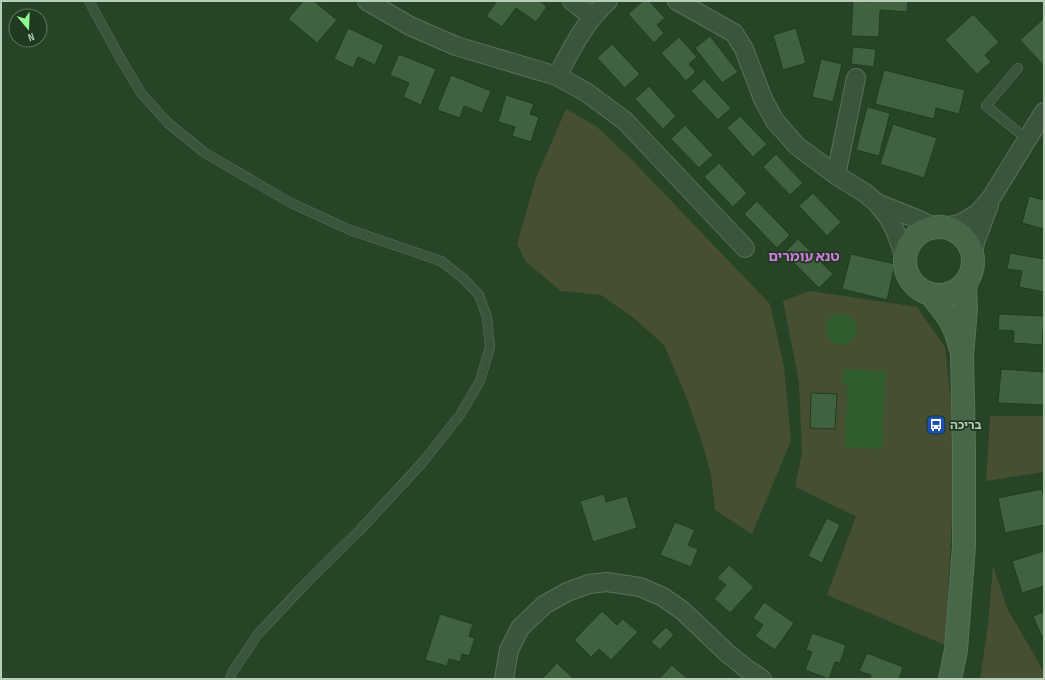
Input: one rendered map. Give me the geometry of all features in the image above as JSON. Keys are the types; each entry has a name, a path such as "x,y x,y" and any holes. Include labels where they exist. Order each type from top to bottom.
{"street":[{"path":"367,1 410,26 456,46 557,76 586,92 625,121 745,248"},
{"path":"572,1 593,17"},
{"path":"557,76 582,30 600,8 608,1"},
{"path":"677,1 734,33 744,49 763,99 775,121 796,146 876,202 888,217 894,228 901,246 908,277 914,284 921,291 940,296 950,294 960,289 967,281 974,265 971,248 960,234 953,229 939,227 876,202"},
{"path":"836,175 856,78"},
{"path":"904,258 911,241 925,230 959,224 978,213 991,198 1044,112"},
{"path":"973,256 975,242 991,198"},
{"path":"950,679 956,650 964,546 962,356 966,310 965,290 967,281"},
{"path":"930,294 945,312 958,334 962,356"},
{"path":"504,679 509,650 520,628 544,605 567,592 590,584 607,582 640,587 663,597 683,611 727,653 762,679"}],"lane":[{"path":"89,1 118,56 141,93 168,122 205,153 291,203 350,230 441,261 464,279 479,295 487,317 490,347 480,382 460,415 422,463 360,530 309,580 258,634 230,679"},
{"path":"1018,68 986,106 1028,139"}],"shaded area":[{"path":"566,109 596,126 632,160 770,304 784,367 791,441 752,534 715,510 711,474 701,439 686,396 664,345 635,319 601,295 561,291 525,261 517,244 536,178"},
{"path":"810,291 917,307 945,347 956,448 945,645 827,595 856,516 795,487 802,453 799,382 783,301"},
{"path":"838,313 844,313 853,317 857,329 853,341 844,345 838,345 829,341 825,332 825,326 829,317"},
{"path":"843,369 886,371 882,449 844,447 848,385 842,384"},
{"path":"990,416 1044,416 1044,472 986,481"},
{"path":"993,566 1008,610 1044,672 1044,679 980,679 988,626"}],"building":[{"path":"303,1 314,1 337,20 317,43 288,19"},
{"path":"497,1 540,1 547,7 536,22 516,8 502,27 486,16"},
{"path":"643,1 649,1 665,18 657,25 664,33 654,43 628,14"},
{"path":"853,1 908,1 907,12 880,10 879,37 851,36"},
{"path":"973,14 999,42 985,55 991,62 977,74 945,40"},
{"path":"1044,18 1044,66 1020,40"},
{"path":"348,28 384,45 375,65 358,57 353,68 334,59"},
{"path":"796,28 806,63 783,70 773,35"},
{"path":"710,36 738,72 722,83 695,48"},
{"path":"679,37 697,57 689,64 696,72 686,81 661,53"},
{"path":"612,44 640,74 625,88 597,58"},
{"path":"853,47 876,49 874,67 851,64"},
{"path":"399,54 436,69 421,105 403,97 409,83 390,75"},
{"path":"821,59 842,64 833,102 812,97"},
{"path":"884,70 965,90 959,114 936,108 934,119 875,104"},
{"path":"451,75 491,91 482,113 464,106 460,118 437,110"},
{"path":"704,79 731,108 718,120 691,91"},
{"path":"649,86 676,116 663,129 635,99"},
{"path":"506,95 534,104 530,114 539,117 531,142 512,136 515,127 498,122"},
{"path":"867,107 890,113 879,156 856,150"},
{"path":"740,116 767,144 753,157 727,128"},
{"path":"893,124 937,138 924,178 880,164"},
{"path":"685,125 713,155 699,168 671,139"},
{"path":"776,154 803,183 790,195 763,167"},
{"path":"719,163 747,193 733,207 704,177"},
{"path":"813,193 841,222 827,236 799,206"},
{"path":"1029,196 1044,200 1044,229 1022,223"},
{"path":"757,201 790,235 777,248 744,214"},
{"path":"798,239 833,274 819,288 784,253"},
{"path":"1010,253 1044,259 1044,292 1019,287 1022,271 1007,269"},
{"path":"851,254 895,264 887,300 842,289"},
{"path":"999,314 1044,316 1042,345 1013,343 1014,331 998,330"},
{"path":"1001,369 1044,372 1044,405 998,403"},
{"path":"811,393 837,394 835,429 810,428"},
{"path":"1042,489 1044,500 1044,525 1005,533 998,498"},
{"path":"604,494 606,502 627,496 637,528 593,542 580,501"},
{"path":"827,518 840,525 822,563 808,556"},
{"path":"675,522 695,530 688,545 698,549 691,567 660,555"},
{"path":"1044,551 1044,586 1022,593 1012,561"},
{"path":"729,565 754,587 730,613 714,599 726,585 717,578"},
{"path":"764,602 794,623 775,650 755,636 763,625 753,618"},
{"path":"602,611 617,625 623,619 638,632 611,660 599,649 591,657 574,640"},
{"path":"1044,612 1044,637 1042,637 1033,616"},
{"path":"440,614 473,624 469,636 475,638 469,656 462,654 460,662 449,659 447,666 425,660"},
{"path":"666,627 674,635 660,650 651,642"},
{"path":"812,633 846,645 840,663 835,662 829,679 805,670 812,652 806,650"},
{"path":"867,653 903,667 899,679 870,679 871,675 859,671"},
{"path":"557,663 572,677 570,679 542,679"},
{"path":"672,665 688,679 659,679"}],"place":[{"name":"בריכה","path":"936,425"}],"district":[{"name":"טנא עומרים","path":"804,256"}]}
